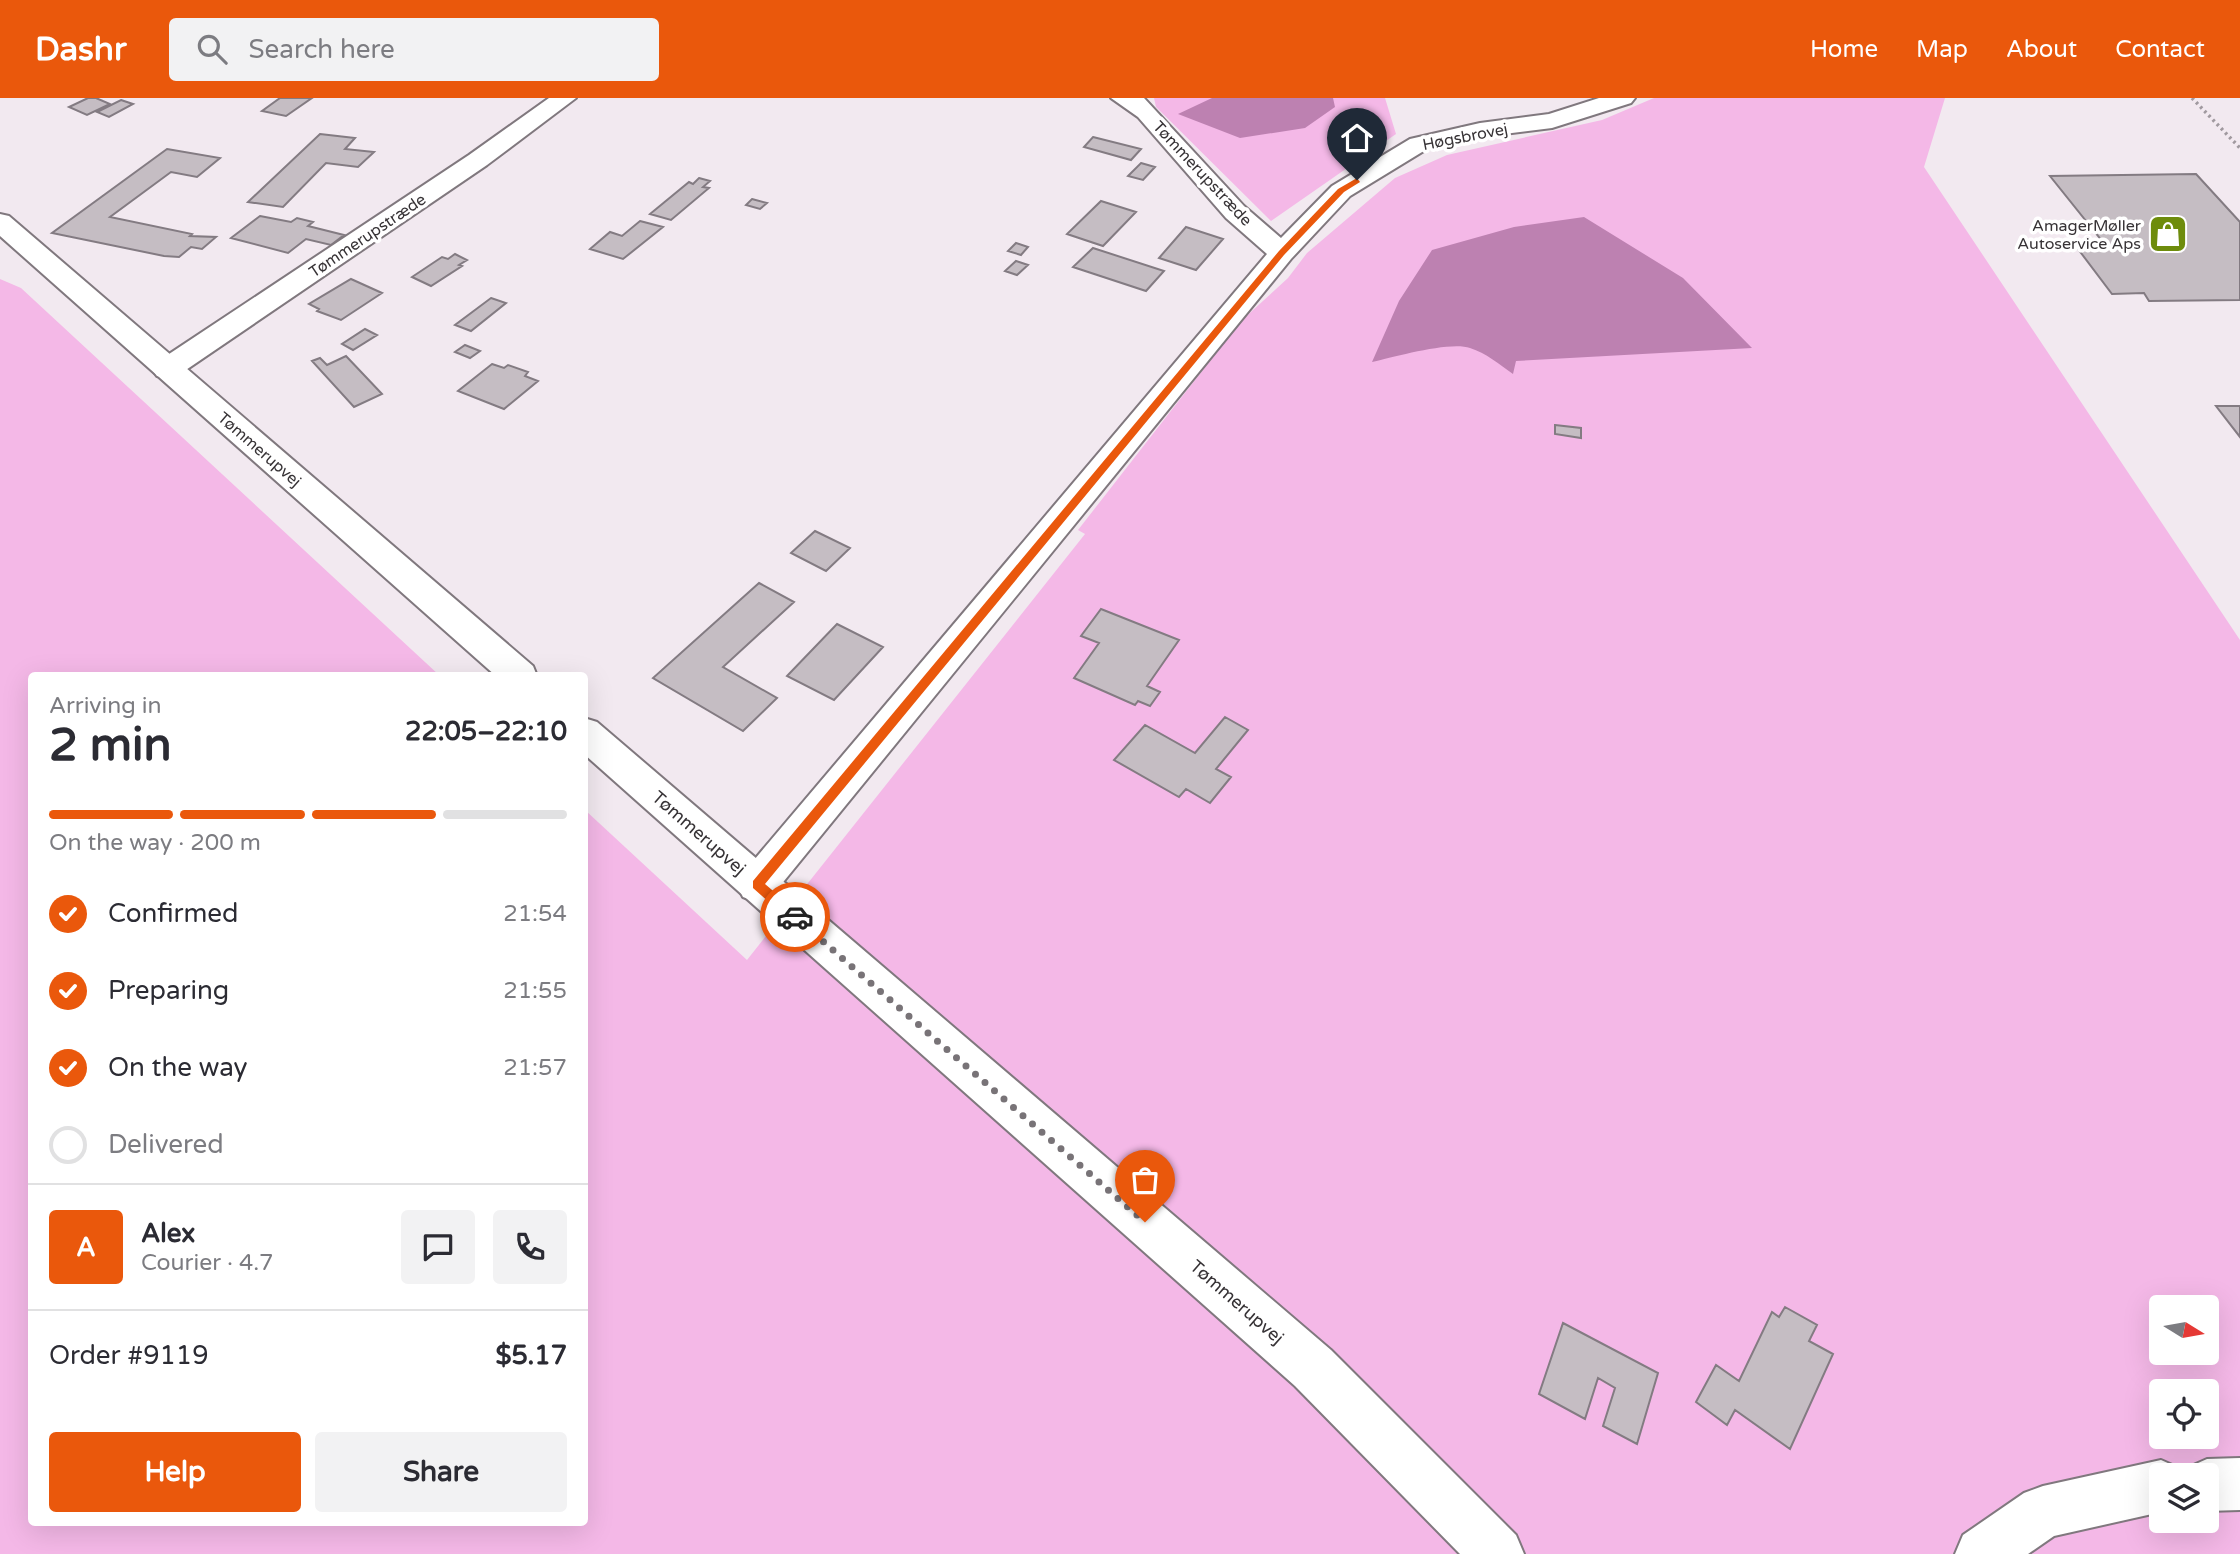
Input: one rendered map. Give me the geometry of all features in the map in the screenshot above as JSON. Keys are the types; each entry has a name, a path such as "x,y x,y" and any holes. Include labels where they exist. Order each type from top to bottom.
{"street":[{"name":"Tømmerupstræde","path":"167,369 478,160 564,98"},
{"name":"Tømmerupstræde","path":"1123,98 1131,99 1146,112 1235,212 1282,253"},
{"name":"Høgsbrovej","path":"757,885 1282,253 1341,191 1419,144 1480,130 1552,121 1623,98"},
{"name":"Tømmerupvej","path":"0,222 515,672"},
{"name":"Tømmerupvej","path":"588,736 1313,1368 1497,1554"},
{"path":"2219,1485 2240,1484"},
{"path":"1982,1554 2043,1512 2149,1489"}],"path":[{"path":"2192,98 2240,148"}],"shaded area":[{"path":"1154,98 1385,98 1396,134 1271,221 1156,107"},
{"path":"1212,98 1333,98 1335,107 1305,128 1240,138 1178,114"},
{"path":"1654,98 1945,98 1924,167 2240,640 2240,1554 0,1554 0,279 21,288 436,672 28,672 28,1526 588,1526 588,813 747,960 1085,534 1078,530 1241,321 1288,278 1307,253 1395,178 1447,155 1602,120"},
{"path":"1584,217 1683,278 1752,348 1516,361 1513,374 1482,353 1461,346 1422,350 1372,362 1399,301 1432,250 1514,227"}],"building":[{"path":"88,98 96,98 110,104 87,115 69,107"},
{"path":"280,98 312,98 286,116 262,111"},
{"path":"121,100 133,104 109,117 97,112"},
{"path":"320,134 355,138 345,149 374,152 358,167 326,163 283,207 248,202"},
{"path":"1093,137 1141,149 1131,160 1084,147"},
{"path":"167,149 220,158 197,177 171,172 110,217 192,234 190,236 216,237 202,249 191,247 179,257 164,256 52,233"},
{"path":"1141,163 1155,167 1143,180 1128,176"},
{"name":"AmagerMøller Autoservice Aps","path":"2196,174 2240,222 2240,300 2149,301 2144,293 2112,294 2075,245 2106,246 2050,176"},
{"path":"699,178 710,181 703,187 709,188 671,220 650,214 689,182 693,184"},
{"path":"752,199 767,203 760,209 746,205"},
{"path":"1101,201 1136,212 1103,246 1067,234"},
{"path":"260,216 291,222 297,218 313,222 308,226 344,235 331,245 306,239 288,253 231,238"},
{"path":"640,221 663,227 623,259 590,249 610,232 622,236"},
{"path":"1186,227 1223,239 1196,270 1159,258"},
{"path":"1016,243 1028,247 1021,255 1008,251"},
{"path":"1093,248 1164,271 1146,291 1073,267"},
{"path":"455,254 467,260 431,286 412,277 442,257 448,259"},
{"path":"1016,261 1028,265 1017,275 1005,271"},
{"path":"351,279 382,293 341,320 317,311 319,309 309,304"},
{"path":"491,298 506,303 471,331 455,325"},
{"path":"365,329 377,335 353,350 342,344"},
{"path":"465,345 480,351 470,358 455,352"},
{"path":"346,356 382,394 354,407 312,361 320,358 327,365"},
{"path":"492,364 504,368 508,365 528,372 525,376 538,381 504,409 458,391"},
{"path":"2216,406 2240,406 2240,437"},
{"path":"1555,425 1581,428 1581,438 1555,434"},
{"path":"815,531 850,548 826,571 791,553"},
{"path":"759,583 794,602 723,667 777,698 743,731 653,678"},
{"path":"1101,609 1179,640 1147,686 1160,692 1150,706 1138,701 1135,705 1074,678 1099,643 1081,636"},
{"path":"837,624 883,647 834,700 787,676"},
{"path":"1225,717 1248,730 1216,769 1231,777 1210,803 1186,789 1179,797 1114,760 1145,725 1195,753"},
{"path":"1785,1307 1817,1325 1809,1341 1833,1354 1790,1449 1735,1410 1727,1425 1696,1402 1716,1365 1739,1381 1772,1312 1779,1317"},
{"path":"1563,1323 1658,1373 1637,1444 1603,1426 1615,1388 1598,1378 1585,1419 1539,1394"}],"way so far":[{"path":"795,917 1145,1222"}],"place":[{"name":"AmagerMøller Autoservice Aps","path":"2168,234"}],"route":[{"path":"795,917 757,885 1282,253 1341,191 1357,180"}]}
